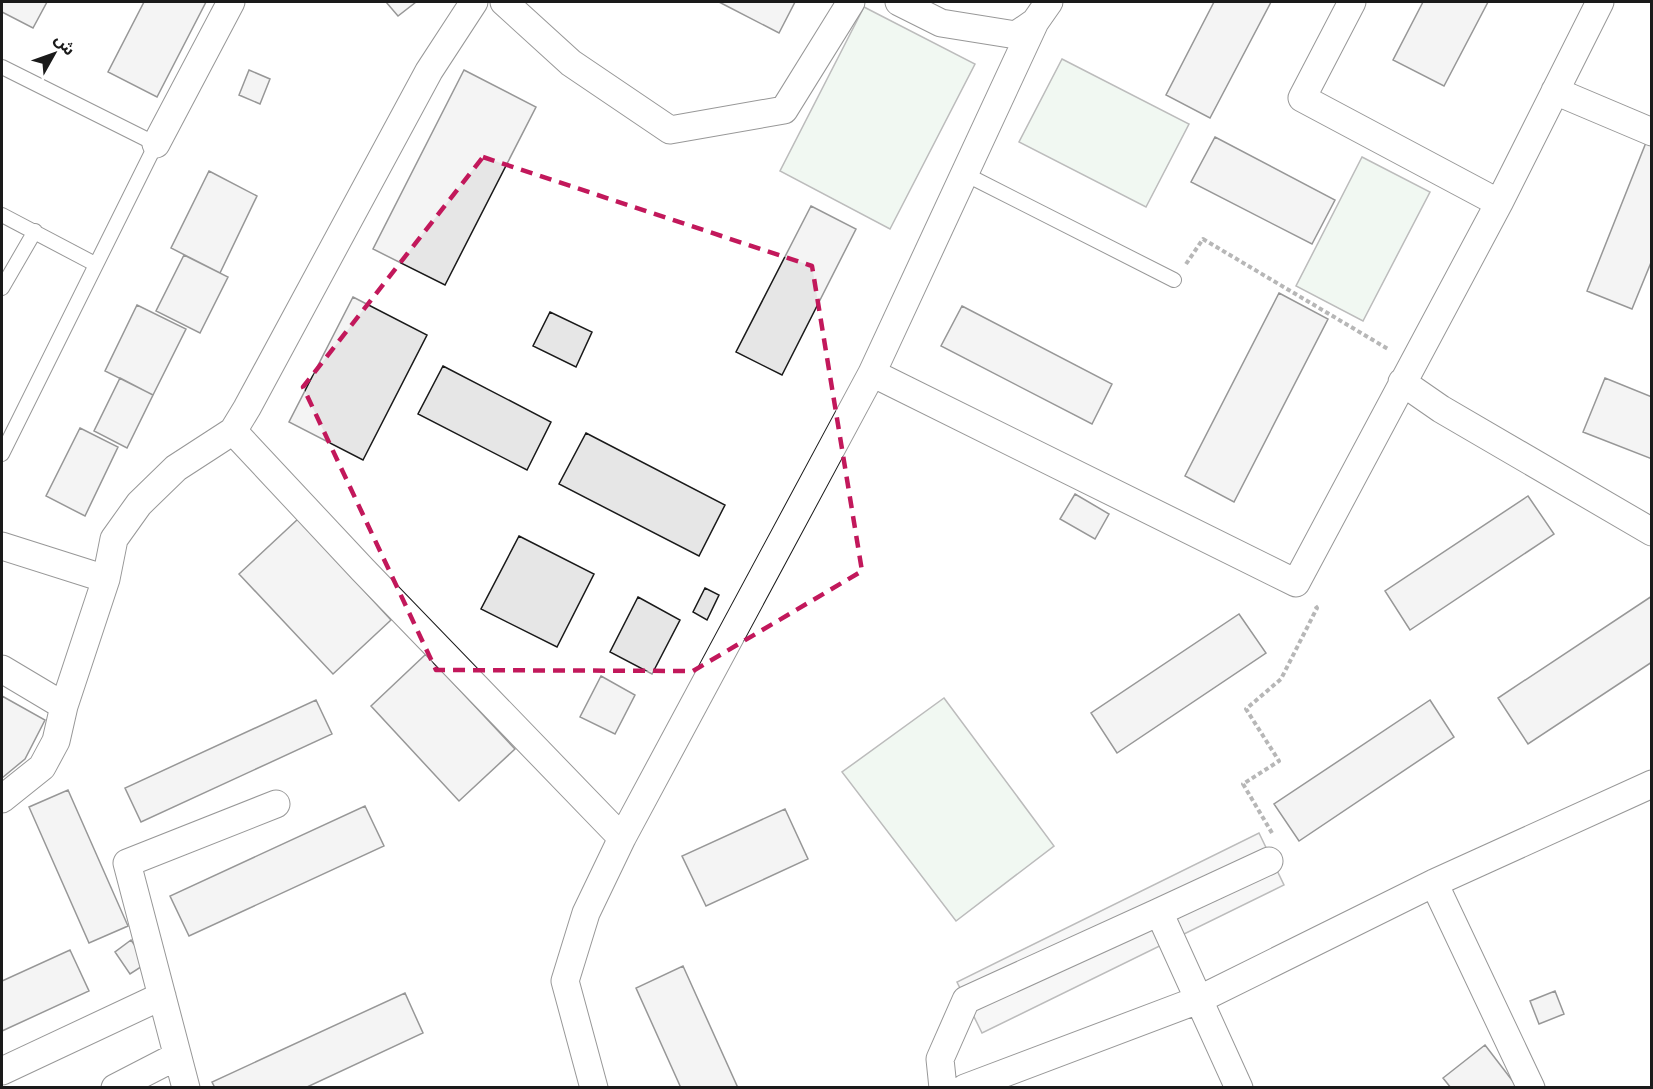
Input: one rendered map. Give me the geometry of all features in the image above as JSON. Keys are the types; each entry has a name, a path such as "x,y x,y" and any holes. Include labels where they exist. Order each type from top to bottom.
{"street":[{"path":"156,144 231,2"},
{"path":"2,799 42,767 56,741 64,706 106,579 114,539 139,504 176,468 233,431 429,71 474,2"},
{"path":"504,2 572,63 670,130 784,110 851,2"},
{"path":"899,2 941,23 1016,35 1042,12"},
{"path":"1352,2 1302,98 1499,203"},
{"path":"872,373 1296,583 1499,203 1600,2"},
{"path":"594,1088 565,981 586,913 622,838 872,373 1042,12"},
{"path":"1556,91 1652,132"},
{"path":"1407,373 1441,409 1652,532"},
{"path":"233,431 355,562 622,838"},
{"path":"2,546 106,579"},
{"path":"2,669 64,706"},
{"path":"964,1088 1198,1000 1434,883 1652,784"},
{"path":"186,1088 127,863 276,804"},
{"path":"943,1088 940,1059 966,1000 1269,861"},
{"path":"1434,883 1532,1088"},
{"path":"1159,912 1239,1088"},
{"path":"2,1071 162,996"},
{"path":"115,1088 177,1056"}],"lane":[{"path":"2,67 156,144 2,454"},
{"path":"965,174 1174,280"},
{"path":"2,215 95,264"},
{"path":"2,288 35,231"}],"path":[{"path":"1174,280 1203,240 1407,373"},
{"path":"1269,861 1279,846 1243,784 1279,761 1246,709 1281,679 1317,608 1296,583"}],"highlighted area":[{"path":"483,157 812,266 862,571 693,671 436,670 303,387"}],"green space":[{"path":"864,7 975,64 890,229 780,171"},
{"path":"1062,59 1189,124 1146,207 1019,142"},
{"path":"1362,157 1430,192 1363,321 1296,286"},
{"path":"944,698 1054,846 956,921 842,772"}],"shaded area":[{"path":"1259,833 1284,885 982,1033 957,982"}],"building":[{"path":"2,2 47,2 33,28 2,12"},
{"path":"144,2 206,2 157,97 108,72"},
{"path":"386,2 416,2 398,16"},
{"path":"719,2 795,2 779,33"},
{"path":"1214,2 1271,2 1210,118 1166,95"},
{"path":"1423,2 1488,2 1444,86 1393,60"},
{"path":"249,70 270,79 260,104 239,95"},
{"path":"464,70 536,107 445,285 373,249"},
{"path":"1215,137 1335,200 1312,244 1191,182"},
{"path":"1647,140 1652,142 1652,260 1632,309 1587,291"},
{"path":"209,171 257,196 220,273 171,248"},
{"path":"811,206 856,229 782,375 736,352"},
{"path":"184,255 228,277 200,333 156,311"},
{"path":"1279,293 1328,319 1234,502 1185,476"},
{"path":"353,297 427,335 363,460 289,422"},
{"path":"137,305 186,329 153,395 105,371"},
{"path":"962,306 1112,384 1092,424 941,346"},
{"path":"550,312 592,332 576,367 533,346"},
{"path":"443,366 551,422 527,470 418,414"},
{"path":"120,378 153,395 127,448 94,431"},
{"path":"1605,378 1652,397 1652,459 1583,432"},
{"path":"80,428 118,447 85,516 46,496"},
{"path":"586,433 725,505 699,556 559,484"},
{"path":"1075,494 1109,514 1095,539 1060,519"},
{"path":"1528,496 1554,534 1410,630 1385,591"},
{"path":"298,519 391,620 333,674 239,574"},
{"path":"519,536 594,574 557,647 481,609"},
{"path":"705,588 719,595 707,620 693,612"},
{"path":"1652,596 1652,662 1528,744 1498,698"},
{"path":"638,597 680,620 652,674 610,652"},
{"path":"1239,614 1266,653 1117,753 1091,713"},
{"path":"426,654 515,749 459,801 371,706"},
{"path":"601,676 635,695 615,734 580,717"},
{"path":"2,696 45,720 25,759 2,778"},
{"path":"316,700 332,734 141,822 125,788"},
{"path":"1430,700 1454,737 1299,841 1274,804"},
{"path":"68,790 128,926 89,943 29,807"},
{"path":"365,806 384,846 189,936 170,896"},
{"path":"785,809 808,859 706,906 682,856"},
{"path":"131,940 147,963 130,974 115,952"},
{"path":"70,950 89,991 2,1031 2,981"},
{"path":"683,966 738,1088 681,1088 636,988"},
{"path":"1555,991 1564,1014 1539,1024 1530,1001"},
{"path":"405,993 423,1033 305,1088 215,1088 212,1082"},
{"path":"1485,1045 1518,1088 1451,1088 1443,1078"}]}
